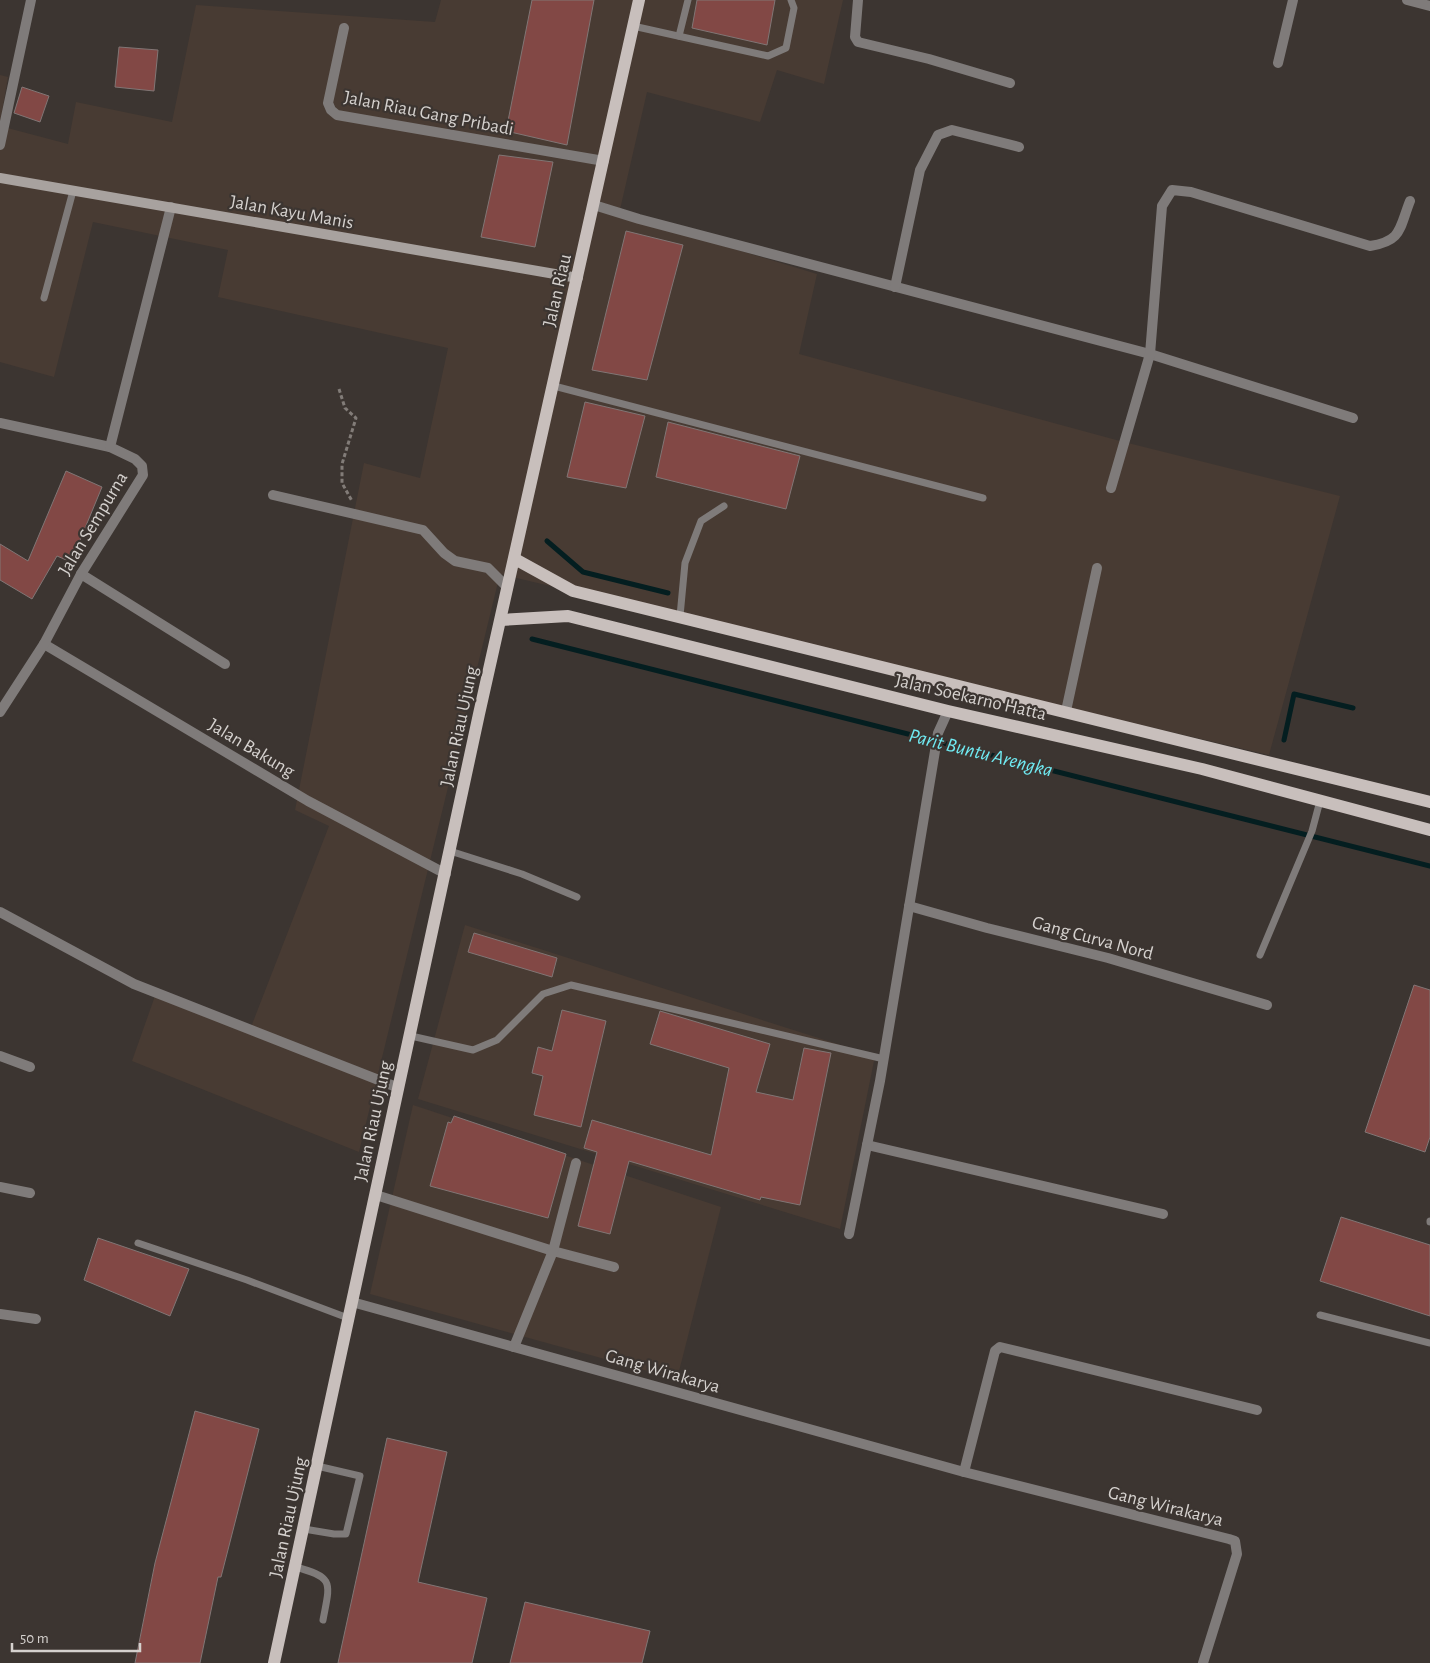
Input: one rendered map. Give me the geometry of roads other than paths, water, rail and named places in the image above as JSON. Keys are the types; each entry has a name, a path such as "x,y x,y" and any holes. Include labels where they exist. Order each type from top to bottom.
{"main road":[{"name":"Jalan Riau","path":"508,588 639,0"},
{"name":"Jalan Soekarno Hatta","path":"515,559 572,591 680,616 1430,802"},
{"name":"Jalan Riau Ujung","path":"274,1663 508,588"},
{"name":"Jalan Soekarno Hatta","path":"501,620 568,616 948,711 1202,769 1430,830"}],"street":[{"path":"0,145 31,0"},
{"path":"858,0 854,37 858,42 929,59 1010,83"},
{"path":"1278,63 1293,0"},
{"path":"1407,0 1430,6"},
{"name":"Jalan Riau Gang Pribadi","path":"344,28 328,103 331,110 337,115 604,162"},
{"path":"894,286 920,170 938,135 952,130 1019,147"},
{"name":"Jalan Kayu Manis","path":"0,178 578,278"},
{"path":"1111,488 1150,354 1162,206 1172,190 1191,192 1370,246 1386,244 1397,236 1410,201"},
{"path":"594,205 639,219 1150,354 1353,418"},
{"name":"Jalan Sempurna","path":"0,712 44,644 81,574 142,475 142,466 135,459 110,447 171,207"},
{"path":"0,423 110,447"},
{"path":"273,495 423,530 444,553 455,561 488,568 508,588"},
{"path":"1066,711 1097,568"},
{"path":"81,574 225,664"},
{"name":"Jalan Bakung","path":"44,644 308,800 446,874"},
{"path":"849,1234 884,1059 938,733 948,711"},
{"name":"Gang Curva Nord","path":"910,906 987,928 1108,958 1267,1005"},
{"path":"0,912 134,984 399,1088"},
{"path":"0,1056 30,1067"},
{"path":"867,1145 1163,1214"},
{"path":"514,1347 553,1251 576,1163"},
{"path":"0,1187 30,1193"},
{"path":"376,1195 553,1251 614,1267"},
{"name":"Gang Wirakarya","path":"352,1302 964,1472 1235,1541 1237,1554 1203,1663"},
{"path":"0,1314 36,1319"},
{"path":"964,1472 995,1351 1000,1347 1257,1410"}],"lane":[{"path":"680,36 688,0"},
{"path":"633,26 768,56 786,48 794,8 791,0"},
{"path":"44,298 73,190"},
{"path":"554,386 984,498"},
{"path":"680,616 685,563 701,521 724,506"},
{"path":"1260,955 1312,831 1320,801"},
{"path":"450,851 522,874 577,897"},
{"path":"410,1036 473,1050 497,1040 543,994 571,985 884,1059"},
{"path":"138,1243 247,1280 348,1318"},
{"path":"1320,1315 1430,1343"},
{"path":"304,1528 334,1534 346,1534 360,1476 317,1466"},
{"path":"295,1567 315,1572 324,1578 329,1588 323,1620"}],"waterway":[{"path":"547,541 583,572 668,593"},
{"name":"Parit Buntu Arengka","path":"532,639 1430,866"},
{"path":"1284,740 1294,694 1353,708"}]}
